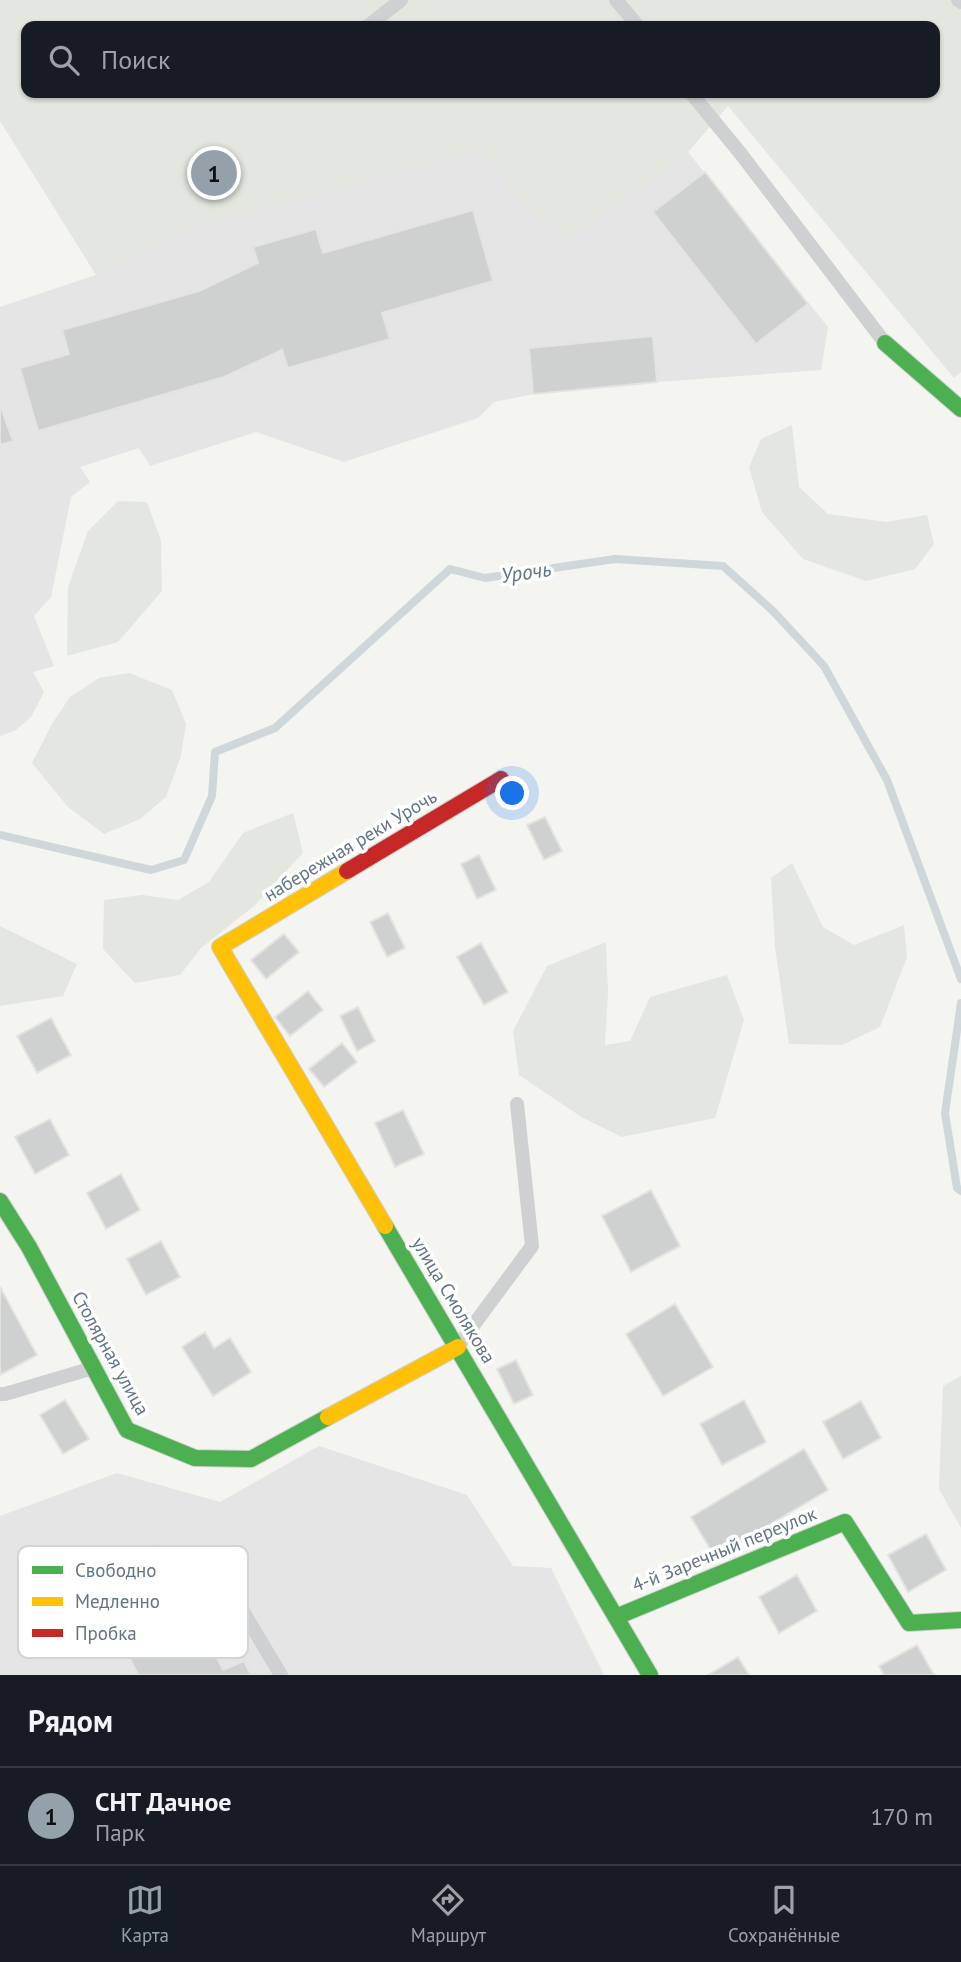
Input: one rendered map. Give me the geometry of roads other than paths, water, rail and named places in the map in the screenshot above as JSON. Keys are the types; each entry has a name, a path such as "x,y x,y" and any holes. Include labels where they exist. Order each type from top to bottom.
{"street":[{"path":"885,343 961,409"},
{"name":"набережная реки Урочь","path":"220,947 501,779"},
{"name":"улица Смолякова","path":"220,947 650,1675"},
{"name":"Столярная улица","path":"0,1200 29,1247 127,1430 195,1458 251,1459 457,1347"},
{"name":"4-й Заречный переулок","path":"616,1617 845,1522 909,1623 961,1620"}],"lane":[{"path":"374,21 401,0"},
{"path":"616,0 634,21"},
{"path":"695,98 885,343"},
{"path":"457,1347 532,1246 517,1104"},
{"path":"0,1394 94,1368"},
{"path":"248,1619 281,1675"}],"waterway":[{"name":"Урочь","path":"0,835 151,870 184,860 212,796 215,752 275,728 450,569 485,578 615,559 723,566 773,611 824,666 887,780 961,979"},
{"name":"Урочь","path":"961,1003 945,1113 957,1188 961,1191"}],"place":[{"name":"СНТ Дачное","path":"214,173"}]}
